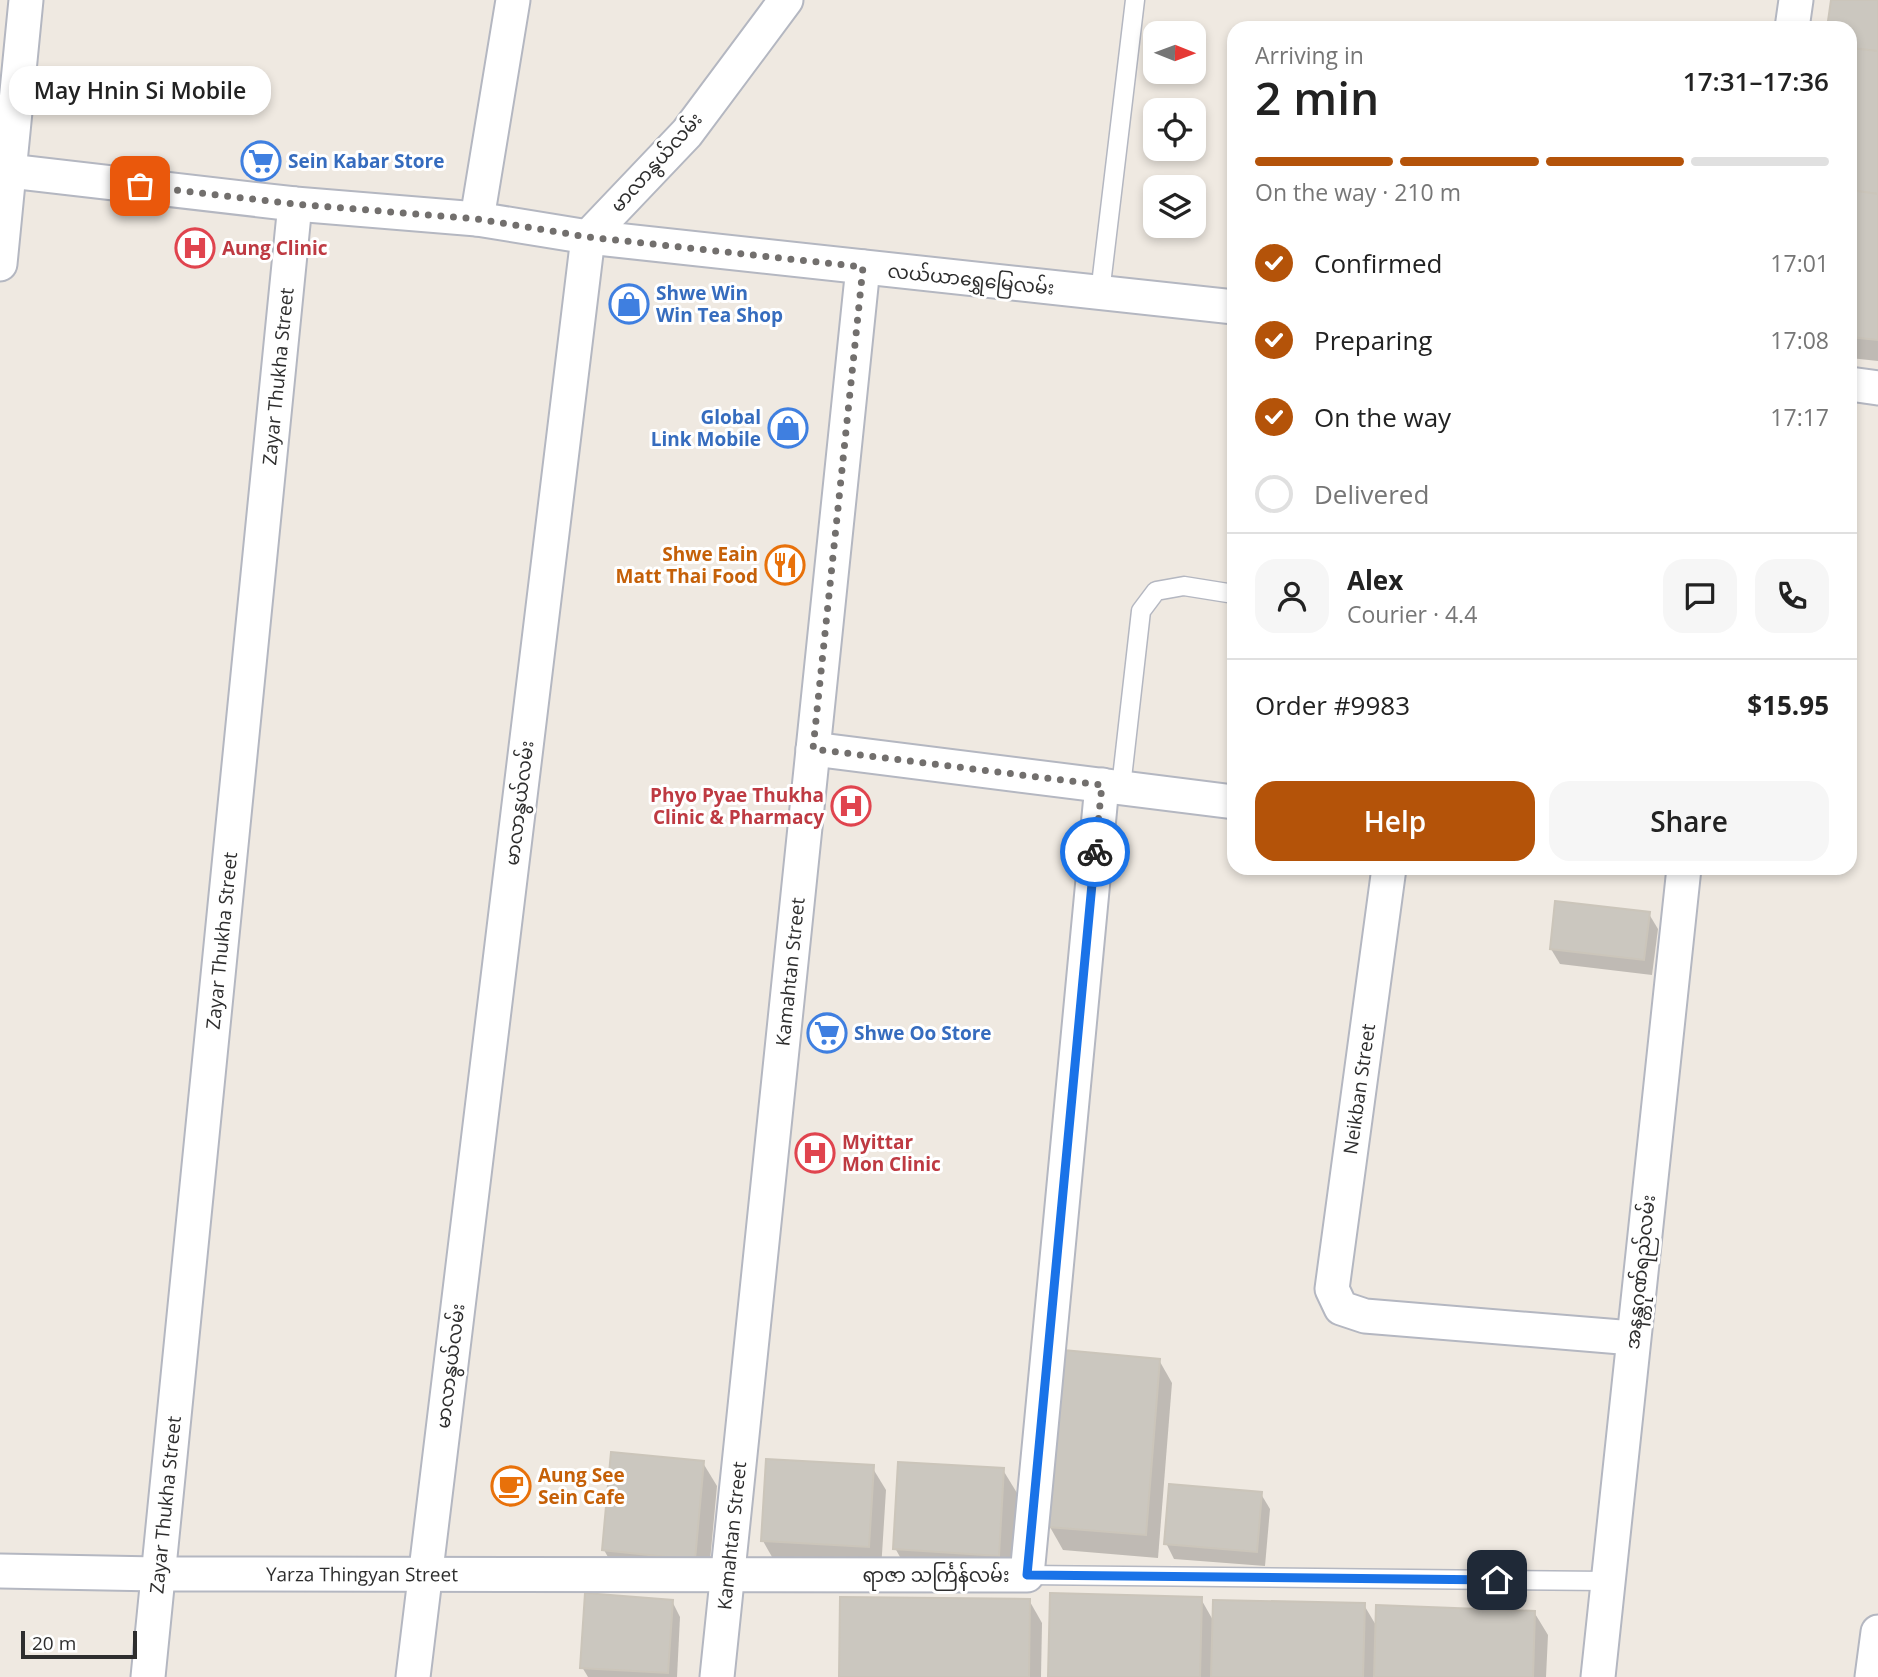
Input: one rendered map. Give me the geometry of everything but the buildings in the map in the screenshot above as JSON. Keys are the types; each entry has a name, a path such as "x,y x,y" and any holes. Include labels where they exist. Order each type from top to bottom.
{"street":[{"path":"0,264 5,170 26,0"},
{"path":"477,219 513,0"},
{"name":"မာလာနွယ်လမ်း","path":"413,1677 588,237 687,133 786,0"},
{"path":"1793,21 1796,0"},
{"name":"လယ်ယာရွှေမြေလမ်း","path":"5,170 295,204 477,219 588,237 1227,306"},
{"name":"Zayar Thukha Street","path":"148,1677 295,204"},
{"name":"Kamahtan Street","path":"717,1677 863,267"},
{"path":"1857,385 1878,388"},
{"path":"813,749 1227,801"},
{"path":"1027,1575 1111,786"},
{"name":"Neikban Street","path":"1388,875 1332,1289 1341,1308 1365,1315 1633,1338"},
{"name":"အနန္တဂုဏ်ရည်လမ်း","path":"1598,1677 1683,875"},
{"name":"Yarza Thingyan Street","path":"0,1571 157,1574 726,1573"},
{"name":"ရာဇာ သင်္ကြန်လမ်း","path":"726,1573 1027,1575"},
{"path":"1872,1677 1878,1632"}],"lane":[{"path":"1100,293 1135,0"},
{"path":"1111,786 1141,611 1156,591 1170,588 1184,586 1227,593"},
{"name":"ရာဇာ သင်္ကြန်လမ်း","path":"1027,1575 1608,1581"}],"way so far":[{"path":"140,186 295,204 477,219 588,237 863,267 813,749 1102,785 1095,852"}],"place":[{"name":"Sein Kabar Store","path":"261,161"},
{"name":"May Hnin Si Mobile","path":"140,186"},
{"name":"Aung Clinic","path":"195,248"},
{"name":"Shwe Win Win Tea Shop","path":"629,304"},
{"name":"Global Link Mobile","path":"788,428"},
{"name":"Shwe Eain Matt Thai Food","path":"785,565"},
{"name":"Phyo Pyae Thukha Clinic & Pharmacy","path":"851,806"},
{"name":"Shwe Oo Store","path":"827,1033"},
{"name":"Myittar Mon Clinic","path":"815,1153"},
{"name":"Aung See Sein Cafe","path":"511,1486"}],"route":[{"path":"1095,852 1027,1575 1497,1580"}]}
